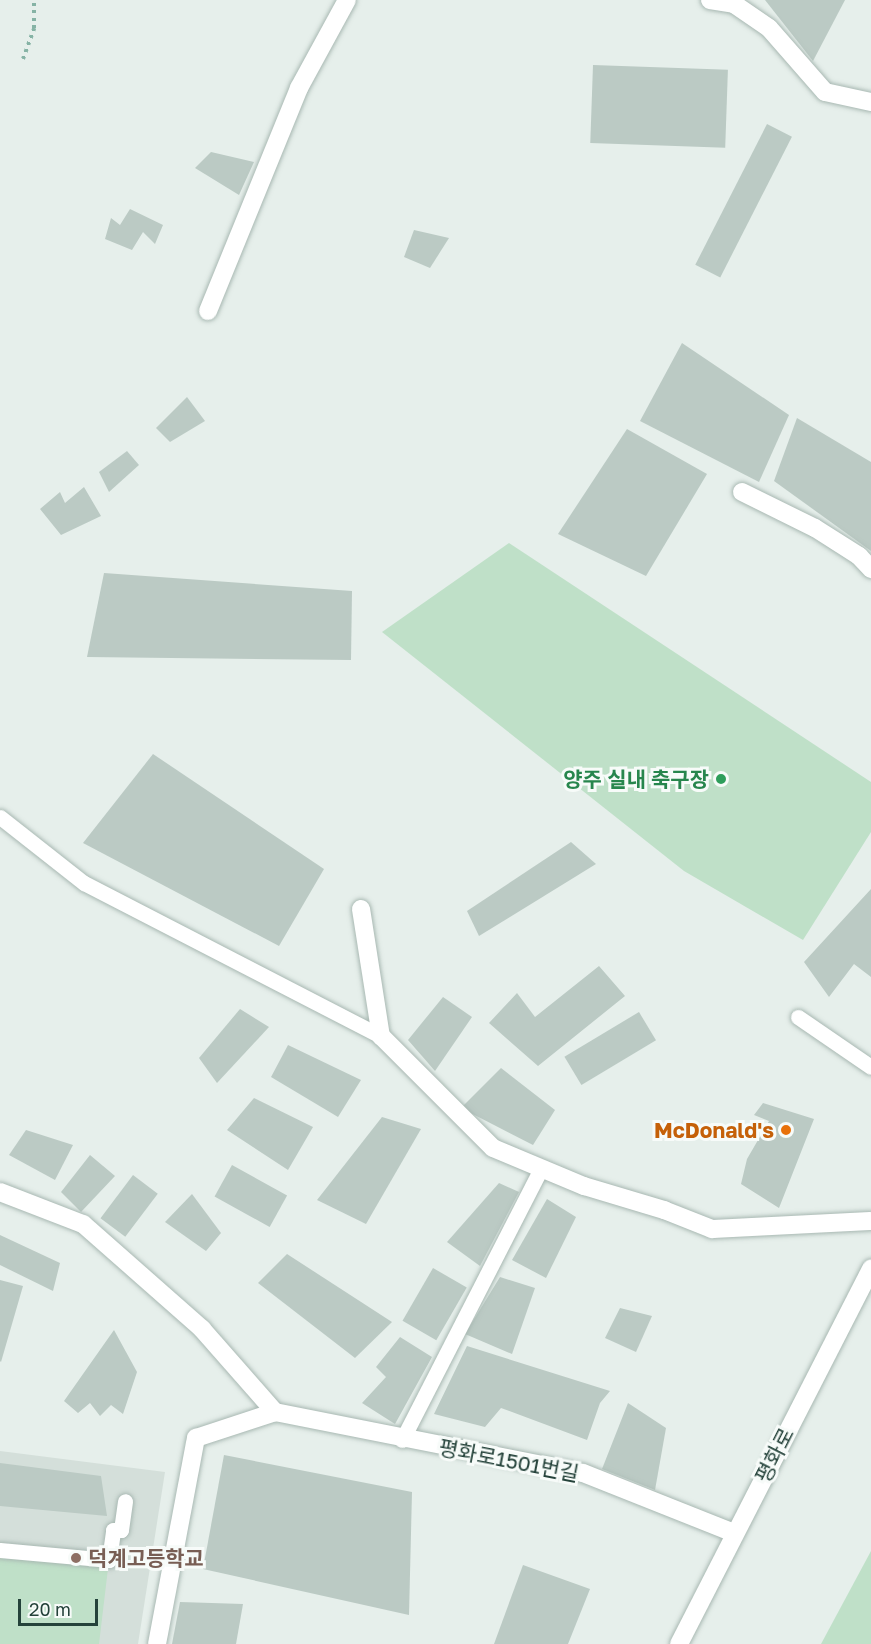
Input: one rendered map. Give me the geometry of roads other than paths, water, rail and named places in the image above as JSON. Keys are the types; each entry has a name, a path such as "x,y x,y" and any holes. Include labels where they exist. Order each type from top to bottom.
{"street":[{"path":"208,311 299,88 347,0"},
{"path":"710,0 734,4 770,28 825,92 871,102"},
{"path":"742,492 815,528 859,556 871,568"},
{"path":"361,909 381,1036 493,1148 584,1186 664,1210 712,1229 871,1221"},
{"path":"0,1192 83,1224 202,1329 275,1412 196,1438 157,1644"},
{"name":"평화로","path":"679,1644 871,1268"},
{"name":"평화로1501번길","path":"275,1412 402,1440 583,1473 734,1533"}],"lane":[{"path":"0,817 84,884 381,1036"},
{"path":"798,1017 871,1067"},
{"path":"402,1440 541,1168"},
{"path":"0,1550 109,1560 113,1530 121,1530 125,1501"}],"place":[{"name":"양주 실내 축구장","path":"721,779"},
{"name":"McDonald's","path":"786,1130"},
{"name":"덕계고등학교","path":"76,1558"}]}
